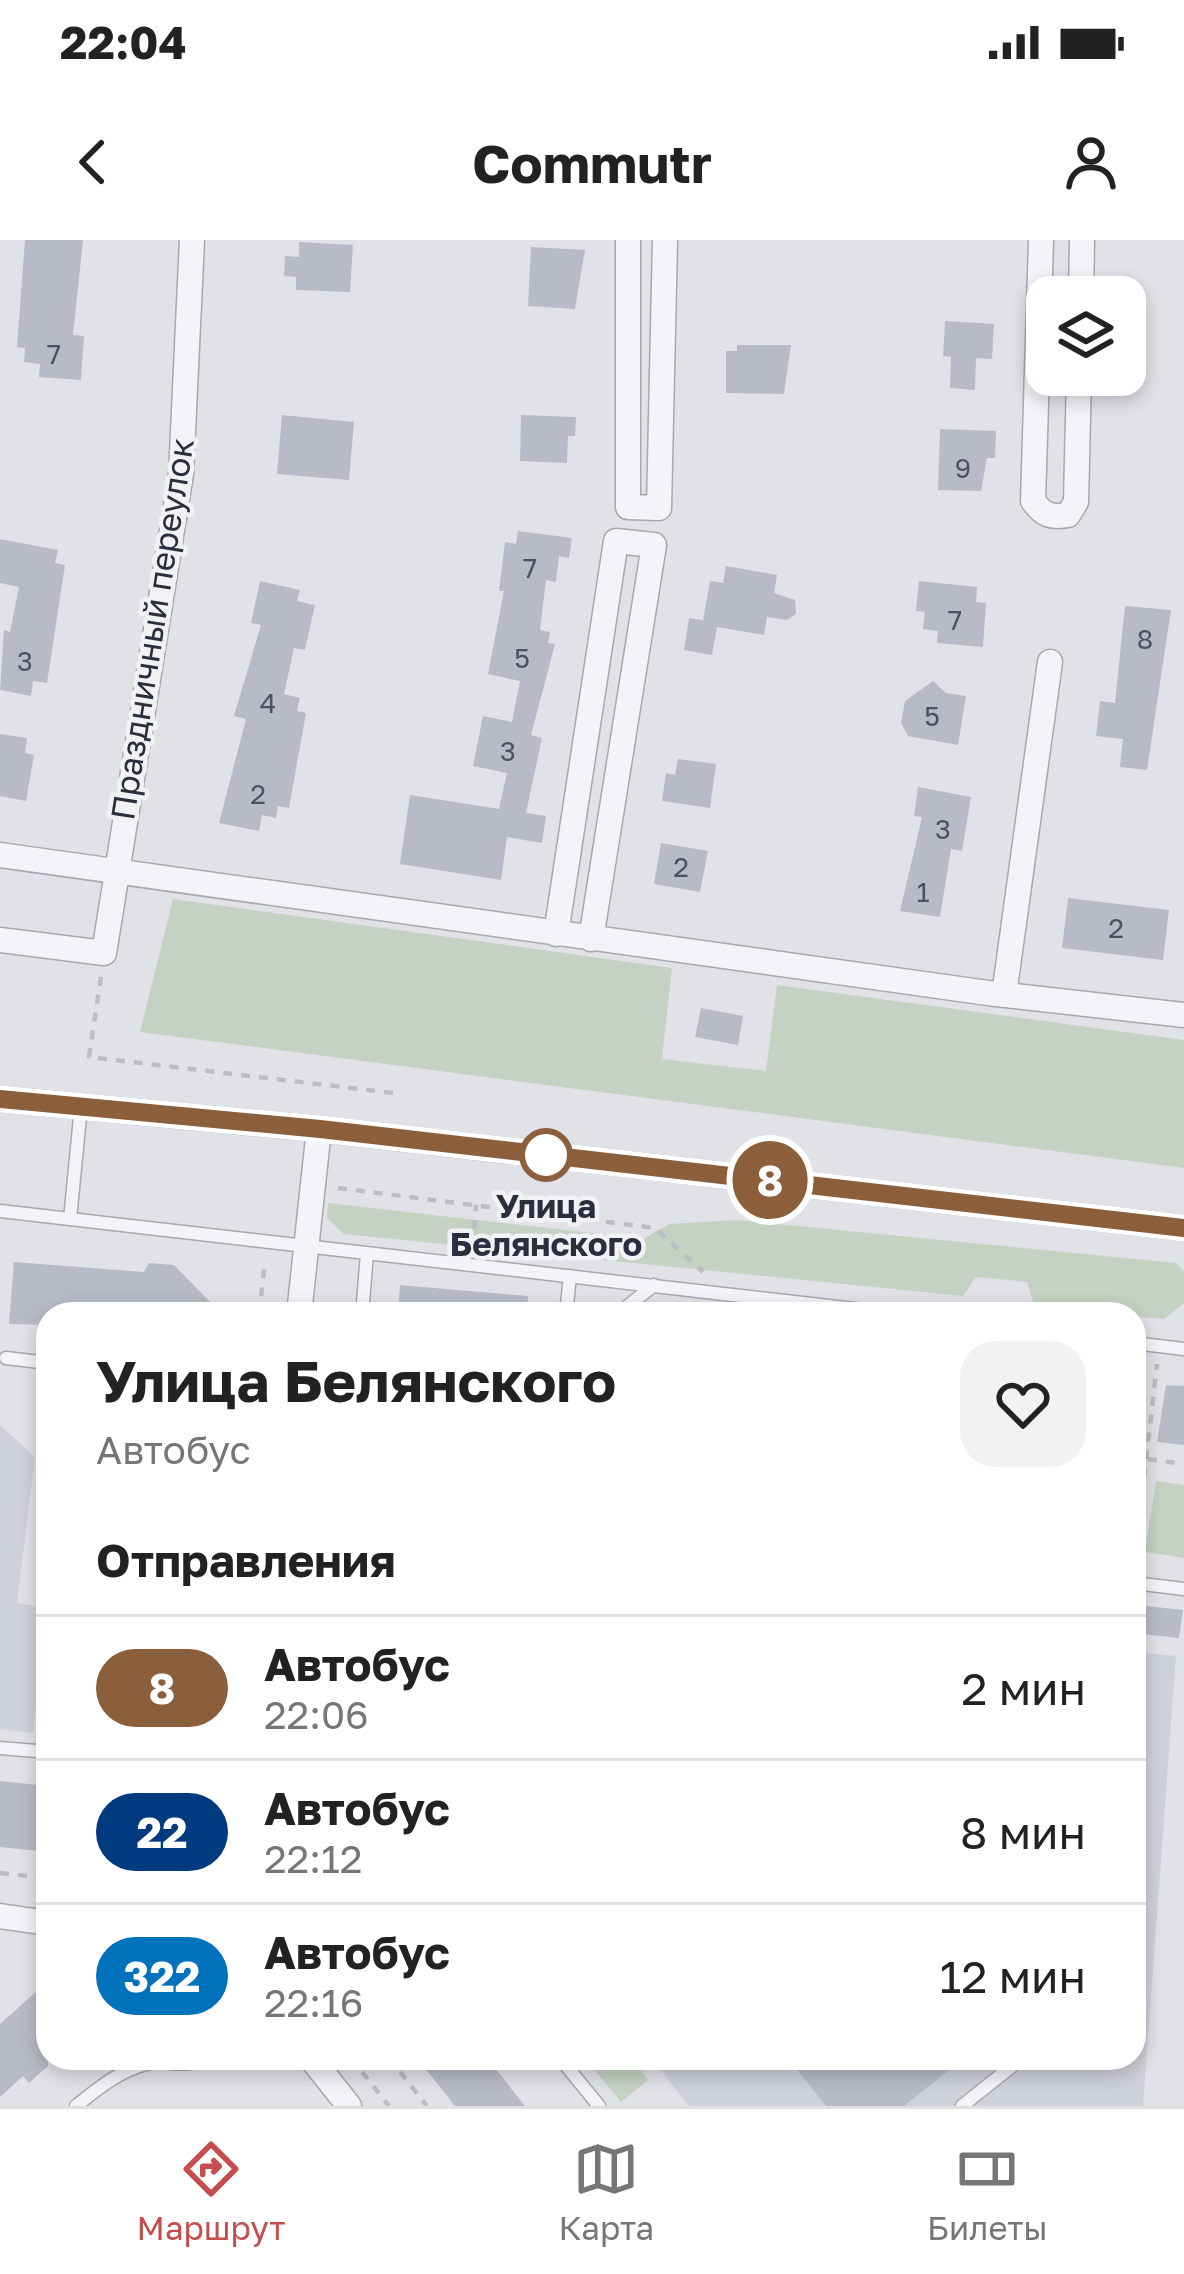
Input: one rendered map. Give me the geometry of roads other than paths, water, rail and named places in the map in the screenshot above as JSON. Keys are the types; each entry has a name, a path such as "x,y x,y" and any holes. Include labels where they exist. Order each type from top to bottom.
{"street":[{"name":"Праздничный переулок","path":"0,940 104,953 181,474 192,240"},
{"path":"628,240 628,506 659,508 665,240"},
{"path":"1040,276 1041,240"},
{"path":"1081,276 1082,240"},
{"path":"1036,396 1033,501 1041,513 1055,517 1068,515 1076,502 1079,396"},
{"path":"556,934 616,541 654,545 591,939"},
{"path":"1004,995 1051,662"},
{"path":"0,855 1004,995 1184,1015"},
{"path":"0,1099 320,1129 1184,1228"},
{"path":"301,1302 320,1129"},
{"path":"0,1916 36,1921"},
{"path":"320,2070 349,2106"}],"lane":[{"path":"70,1219 81,1107"},
{"path":"0,1211 794,1302"},
{"path":"363,1302 367,1254"},
{"path":"567,1302 570,1276"},
{"path":"633,1302 655,1284"},
{"path":"1146,1344 1184,1349"},
{"path":"6,1358 36,1362"},
{"path":"1146,1584 1184,1589"},
{"path":"0,1748 36,1751"},
{"path":"76,2106 106,2082 132,2070"},
{"path":"570,2070 599,2106"},
{"path":"962,2106 1007,2070"}],"place":[{"name":"Улица Белянского","path":"546,1155"}]}
